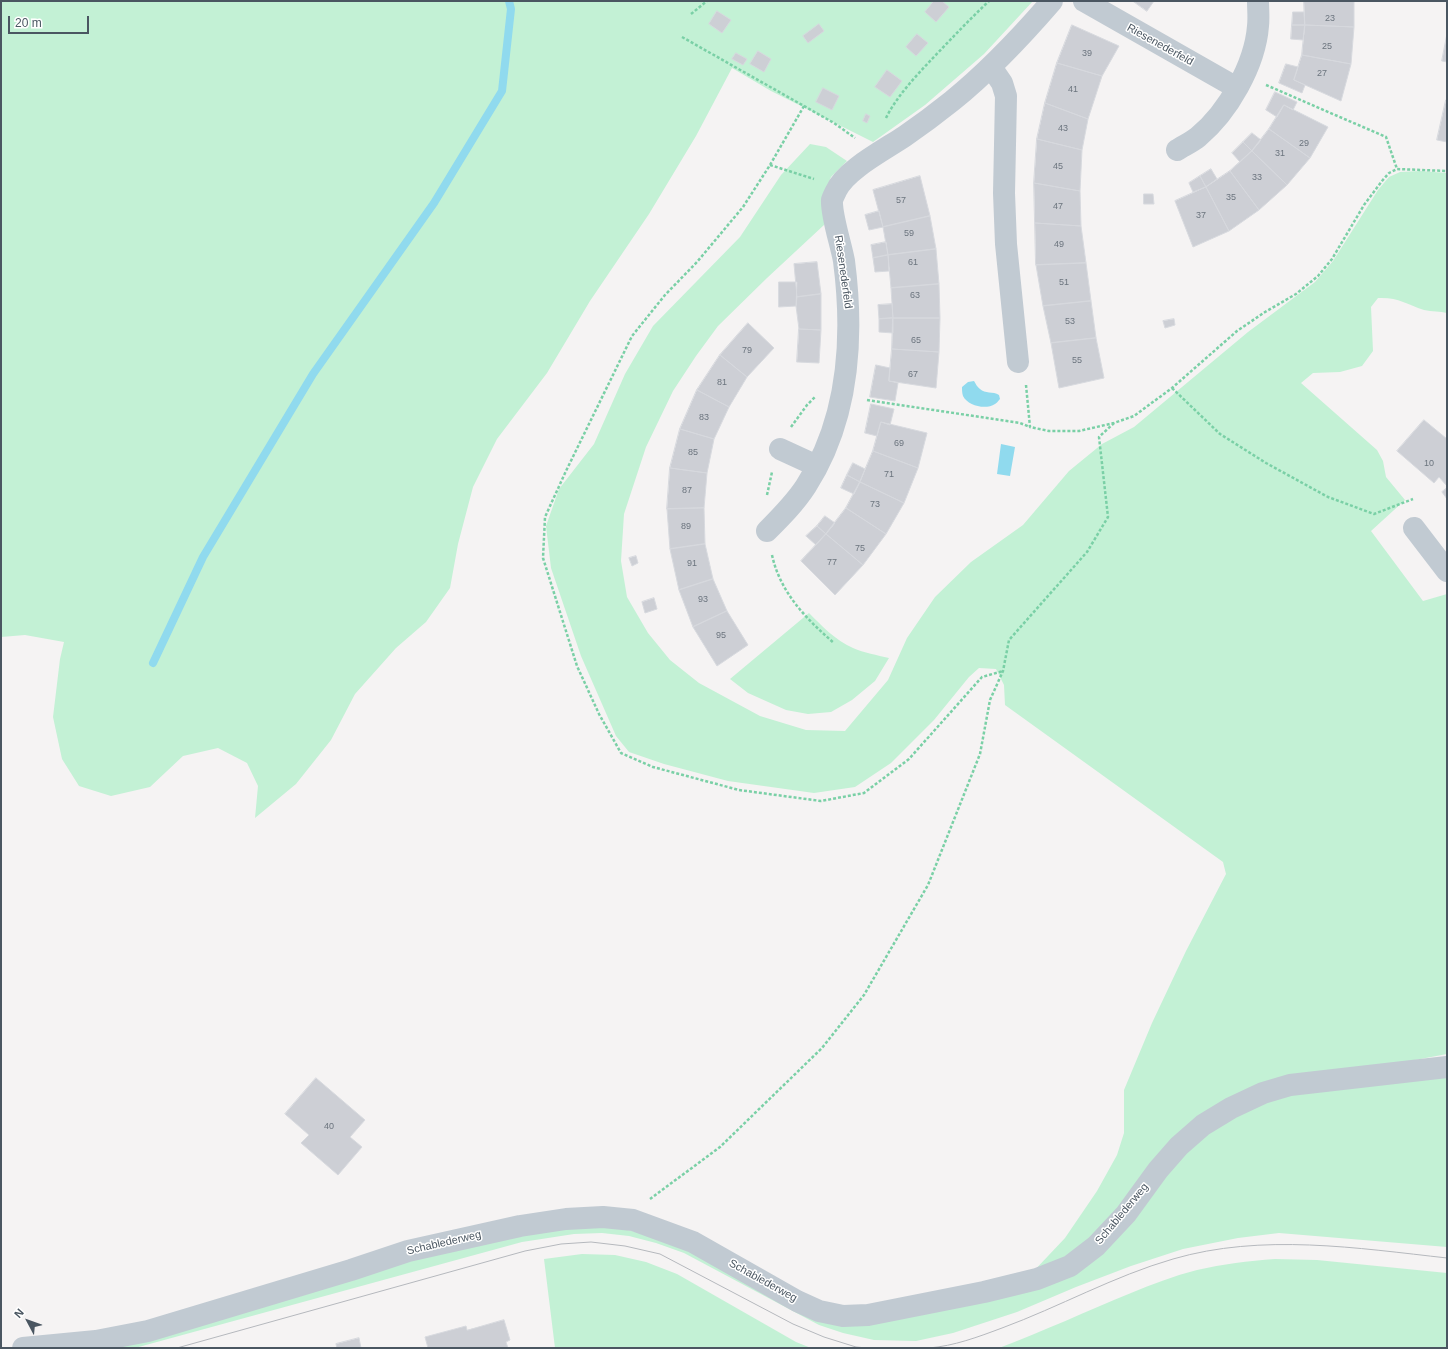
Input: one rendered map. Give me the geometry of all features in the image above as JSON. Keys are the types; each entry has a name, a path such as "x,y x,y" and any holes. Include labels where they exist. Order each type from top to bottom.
{"street":[{"path":"837,188 844,180 882,151 952,101 991,67 1052,1"},
{"name":"Riesenederfeld","path":"1084,1 1237,88"},
{"path":"1176,150 1197,138 1220,115 1237,88 1252,54 1258,26 1258,1"},
{"path":"991,67 1002,83 1006,96 1004,193 1006,244 1018,362"},
{"name":"Riesenederfeld","path":"767,531 790,507 805,487 817,466 830,439 842,396 846,368 849,324 842,249 832,199 837,188"},
{"path":"780,449 817,466"},
{"path":"1414,528 1447,571"},
{"name":"Schablederweg","path":"23,1348 96,1341 148,1330 351,1270 408,1250 520,1226 581,1218 603,1217 633,1220 693,1242 797,1301 819,1311 843,1316 868,1315 1037,1280 1070,1266 1096,1246 1126,1214 1158,1170 1179,1146 1202,1124 1263,1093 1290,1085 1447,1067"}],"path":[{"path":"691,14 707,1"},
{"path":"682,37 834,123 855,138 882,151 886,119 891,107 913,80 967,21 989,1"},
{"path":"1259,82 1386,137 1397,169"},
{"path":"804,106 744,208 697,262 665,295 632,336 545,517 543,558 577,666 621,753 653,767 739,790 821,801 864,793 909,759 982,677 1003,671"},
{"path":"770,165 806,176 837,188"},
{"path":"842,396 1020,424 1049,431 1079,431 1114,423 1134,416 1172,388 1237,331 1265,312 1296,294 1318,276 1332,259 1364,205 1389,173 1397,169 1447,171"},
{"path":"1018,362 1026,380 1030,427"},
{"path":"1172,388 1220,434 1266,463 1328,497 1374,514 1413,499"},
{"path":"633,1220 630,1214 720,1147 822,1048 864,995 928,885 980,754 990,700 1003,671 1009,640 1087,552 1108,517 1099,437 1114,423"}],"green space":[{"path":"1,1 1033,1 984,54 925,105 873,142 771,91 732,68 696,136 649,214 590,301 547,373 497,439 473,487 458,544 450,588 426,622 396,648 355,694 331,740 296,784 255,818 258,786 247,763 218,748 183,756 150,787 111,796 79,786 62,759 53,717 60,659 64,642 25,635 1,637"},
{"path":"810,144 826,147 847,161 831,177 825,192 824,225 718,326 673,391 646,447 624,514 621,561 627,597 648,633 670,660 699,683 760,716 806,730 845,731 888,680 907,638 935,597 971,562 1023,525 1069,471 1102,444 1134,427 1248,332 1315,282 1333,261 1378,190 1389,177 1400,172 1420,171 1447,173 1447,313 1424,310 1402,301 1378,298 1371,307 1373,351 1362,366 1340,372 1313,373 1301,383 1377,450 1383,461 1386,477 1405,500 1371,531 1423,601 1447,594 1447,1054 1378,1067 1447,1076 1447,1247 1279,1233 1238,1238 1183,1249 1131,1266 1017,1312 953,1333 916,1341 874,1340 843,1333 819,1325 684,1253 656,1243 629,1236 602,1233 574,1234 522,1242 135,1348 89,1348 458,1245 599,1224 670,1239 822,1319 1031,1274 1065,1238 1097,1191 1117,1155 1124,1133 1124,1090 1152,1023 1186,951 1226,874 1223,862 1005,705 1004,685 996,669 979,668 969,677 934,720 891,763 855,787 814,793 728,781 664,764 629,752 616,736 581,656 551,568 546,526 559,489 594,444 625,374 653,326 740,237 781,175"},
{"path":"809,613 829,632 846,645 889,658 875,681 852,700 831,712 808,714 786,710 748,693 730,679"},
{"path":"582,1254 615,1255 646,1262 677,1274 796,1342 811,1348 555,1348 544,1259"},
{"path":"1275,1259 1317,1260 1447,1273 1447,1348 999,1348 1155,1283 1197,1270 1216,1266"}],"water":[{"path":"974,381 982,391 997,394 999,395 1000,399 995,404 987,407 973,405 963,396 962,387 968,382"},
{"path":"1001,444 1015,447 1010,476 997,474"}],"building":[{"path":"934,1 942,1 949,7 936,22 925,12"},
{"path":"1133,1 1154,1 1147,11"},
{"path":"1304,1 1354,1 1354,27 1305,25"},
{"path":"717,11 731,20 722,33 709,24"},
{"path":"1293,12 1304,12 1305,25 1292,25"},
{"path":"819,24 824,31 808,43 803,36"},
{"path":"1072,25 1119,46 1102,76 1057,63"},
{"path":"1292,25 1305,25 1303,40 1291,39"},
{"path":"1305,25 1354,27 1351,64 1302,55"},
{"path":"917,34 928,43 916,56 906,47"},
{"path":"1447,34 1447,62 1442,61"},
{"path":"758,51 771,59 764,72 750,64"},
{"path":"736,53 747,59 743,65 732,59"},
{"path":"1302,55 1351,64 1341,101 1294,80"},
{"path":"1057,63 1102,76 1088,119 1045,103"},
{"path":"1286,64 1298,67 1294,80 1305,85 1302,93 1279,83"},
{"path":"887,70 902,81 890,97 875,87"},
{"path":"823,88 839,96 832,110 816,102"},
{"path":"1275,92 1297,102 1293,110 1284,105 1277,117 1266,110"},
{"path":"1447,100 1447,142 1437,140"},
{"path":"1045,103 1088,119 1082,150 1037,139"},
{"path":"1284,105 1328,127 1310,158 1269,129"},
{"path":"866,114 870,116 867,123 863,121"},
{"path":"1269,129 1310,158 1287,185 1252,151"},
{"path":"1252,133 1261,140 1252,151 1243,142"},
{"path":"1037,139 1082,150 1080,191 1034,183"},
{"path":"1243,142 1252,151 1240,162 1232,153"},
{"path":"1252,151 1287,185 1259,210 1230,171"},
{"path":"1211,169 1217,179 1206,187 1200,176"},
{"path":"1230,171 1259,210 1229,231 1206,187"},
{"path":"920,176 930,216 883,227 873,190"},
{"path":"1200,176 1206,187 1193,192 1189,183"},
{"path":"1034,183 1080,191 1081,226 1035,223"},
{"path":"1206,187 1229,231 1193,247 1175,201"},
{"path":"1144,194 1153,194 1154,204 1144,204"},
{"path":"879,211 883,227 869,230 865,215"},
{"path":"930,216 936,249 888,255 883,227"},
{"path":"1035,223 1081,226 1086,263 1036,265"},
{"path":"886,242 888,255 873,258 871,245"},
{"path":"936,249 939,284 891,288 888,255"},
{"path":"888,255 889,271 875,272 873,258"},
{"path":"817,262 821,294 797,297 794,264"},
{"path":"1086,263 1091,301 1043,306 1036,265"},
{"path":"779,282 797,282 796,306 779,307"},
{"path":"939,284 940,318 893,318 891,288"},
{"path":"821,294 821,330 799,329 796,306 797,297"},
{"path":"1091,301 1096,338 1051,343 1043,306"},
{"path":"892,304 893,318 879,319 878,305"},
{"path":"893,318 940,318 939,352 892,349"},
{"path":"893,318 893,333 879,332 879,319"},
{"path":"1174,319 1175,325 1165,328 1163,321"},
{"path":"748,323 774,348 747,377 720,355"},
{"path":"799,329 821,330 819,363 797,362"},
{"path":"1096,338 1104,378 1059,388 1051,343"},
{"path":"892,349 939,352 936,388 889,381"},
{"path":"720,355 747,377 729,407 697,390"},
{"path":"876,365 890,368 889,381 898,383 895,401 870,397"},
{"path":"697,390 729,407 714,439 680,429"},
{"path":"871,404 894,409 890,425 881,422 877,436 865,433"},
{"path":"1424,420 1447,439 1447,486 1439,477 1434,483 1397,451"},
{"path":"881,422 927,433 918,468 873,451"},
{"path":"680,429 714,439 707,473 670,468"},
{"path":"873,451 918,468 904,503 860,482"},
{"path":"853,463 865,469 860,482 847,475"},
{"path":"670,468 707,473 704,508 667,509"},
{"path":"847,475 860,482 854,494 841,488"},
{"path":"860,482 904,503 886,534 846,508"},
{"path":"1447,488 1447,499 1442,492"},
{"path":"704,508 705,544 670,549 667,509"},
{"path":"846,508 886,534 863,565 826,534"},
{"path":"825,516 835,523 826,534 817,526"},
{"path":"817,526 826,534 816,545 806,536"},
{"path":"826,534 863,565 835,595 801,561"},
{"path":"705,544 713,579 679,590 670,549"},
{"path":"636,556 638,563 632,566 629,558"},
{"path":"713,579 727,611 693,627 679,590"},
{"path":"654,598 657,609 645,613 642,602"},
{"path":"727,611 748,645 717,666 693,627"},
{"path":"316,1078 365,1120 350,1137 362,1147 338,1175 301,1143 309,1135 285,1114"},
{"path":"504,1320 510,1340 506,1342 508,1348 428,1348 425,1337 466,1326 467,1330"},
{"path":"359,1338 361,1348 337,1348 336,1344"}],"waterway":[{"path":"153,663 203,557 313,374 434,203 502,91 511,9 509,1"}],"tram line":[{"path":"177,1348 525,1251 561,1244 591,1242 625,1246 660,1254 793,1324 824,1337 856,1347 867,1348"},
{"path":"929,1348 957,1343 984,1335 1023,1320 1129,1274 1173,1259 1207,1251 1241,1246 1310,1245 1379,1250 1447,1258"}]}
